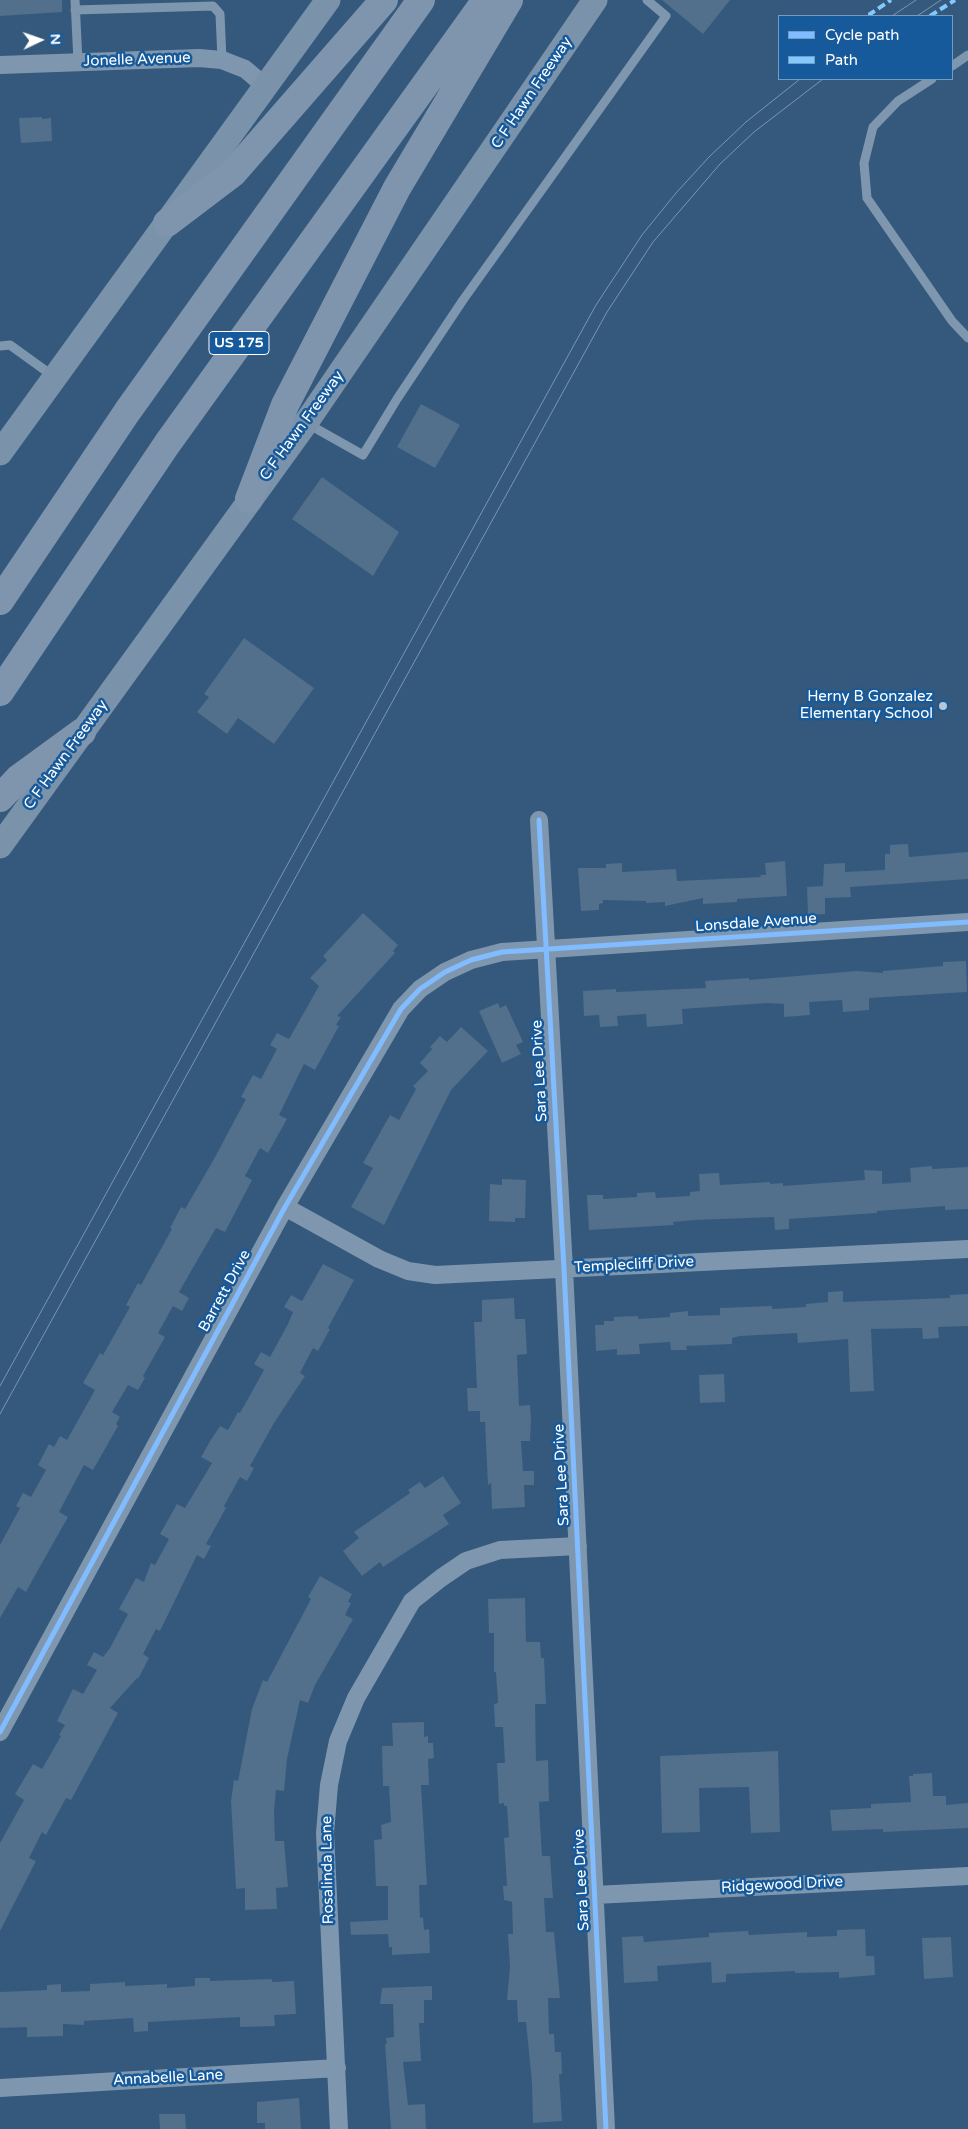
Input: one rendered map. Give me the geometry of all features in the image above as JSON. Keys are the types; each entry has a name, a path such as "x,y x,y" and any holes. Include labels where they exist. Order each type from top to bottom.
{"highway":[{"path":"168,223 233,173 384,0"},
{"name":"US 175","path":"0,601 127,412 421,0"},
{"name":"US 175","path":"0,692 167,444 486,0"},
{"path":"249,499 285,405 397,188 509,0"},
{"path":"0,798 20,778 82,732"}],"main road":[{"path":"0,452 328,0"},
{"name":"C F Hawn Freeway","path":"0,846 305,423 596,0"}],"street":[{"name":"Jonelle Avenue","path":"0,65 199,58 222,60 244,69 265,86"},
{"name":"Sara Lee Drive","path":"539,820 564,1269 606,2129"},
{"name":"Lonsdale Avenue","path":"546,949 968,922"},
{"name":"Barrett Drive","path":"0,1732 285,1207 401,1009 420,989 445,972 471,960 502,952 546,949"},
{"name":"Templecliff Drive","path":"285,1207 379,1259 408,1271 436,1275 968,1249"},
{"name":"Rosalinda Lane","path":"340,2129 325,1833 329,1785 338,1741 356,1698 412,1601 466,1562 500,1550 578,1546"},
{"name":"Ridgewood Drive","path":"595,1895 968,1876"},
{"name":"Annabelle Lane","path":"0,2088 337,2068"}],"lane":[{"path":"75,0 78,62"},
{"path":"305,423 363,455 397,399 463,300 666,16 647,0"},
{"path":"76,10 213,6 220,14 222,60"},
{"path":"953,65 968,55"},
{"path":"930,80 898,101 873,127 864,163 867,198 952,322 968,338"},
{"path":"0,346 10,345 55,377"}],"building":[{"path":"0,0 62,0 62,12 0,16"},
{"path":"662,0 730,0 703,34"},
{"path":"42,117 42,119 51,118 52,141 21,143 19,118"},
{"path":"421,404 460,425 435,468 397,447"},
{"path":"322,477 399,532 373,576 292,519"},
{"path":"244,638 314,688 274,744 238,718 227,734 197,712 209,697 204,694"},
{"path":"908,844 909,857 968,852 968,879 850,887 851,897 825,898 825,914 808,915 807,887 823,886 824,864 845,863 845,872 885,870 885,854 890,854 890,845"},
{"path":"785,861 787,896 737,899 737,902 703,904 703,898 665,906 665,902 646,903 646,901 603,900 603,903 599,904 599,910 581,911 578,868 606,868 606,864 622,863 622,872 676,869 677,881 761,877 760,875 766,875 765,863"},
{"path":"363,913 398,945 393,951 395,953 337,1016 341,1017 336,1025 339,1026 315,1070 304,1064 279,1115 287,1119 268,1153 260,1148 245,1176 252,1180 225,1232 216,1228 179,1292 189,1298 182,1311 173,1306 158,1333 165,1337 143,1376 145,1378 138,1390 128,1385 112,1412 120,1417 116,1424 118,1426 93,1470 84,1465 59,1512 68,1517 26,1592 18,1587 0,1618 0,1545 20,1508 16,1506 23,1493 31,1497 46,1470 38,1465 49,1444 54,1447 60,1436 67,1440 95,1390 83,1383 100,1353 103,1355 130,1307 126,1305 138,1283 141,1285 172,1229 170,1228 181,1207 185,1209 214,1159 246,1099 241,1097 253,1075 261,1079 277,1049 270,1045 277,1033 289,1039 319,986 310,978 327,960 323,956"},
{"path":"966,961 967,992 869,998 869,1010 843,1012 842,1000 809,1002 810,1015 784,1017 784,1004 767,1003 682,1009 683,1024 647,1027 646,1014 617,1016 618,1026 600,1027 599,1015 584,1016 583,991 616,989 616,992 706,988 705,981 749,978 749,980 857,971 883,973 883,971 943,966 943,962"},
{"path":"498,1003 500,1008 506,1005 523,1042 516,1045 521,1054 502,1063 479,1011"},
{"path":"461,1027 488,1051 451,1090 384,1225 351,1207 373,1168 363,1163 390,1115 399,1120 416,1089 413,1086 428,1071 420,1063 432,1049 430,1047 440,1036 447,1042"},
{"path":"932,1166 932,1169 968,1167 968,1209 945,1210 945,1206 789,1219 789,1229 775,1230 774,1217 694,1220 673,1222 674,1225 589,1230 587,1195 603,1195 603,1199 637,1197 637,1193 655,1192 656,1198 690,1196 690,1192 700,1191 699,1174 719,1173 720,1185 770,1182 770,1184 783,1183 783,1186 865,1180 864,1170 882,1171 882,1184 911,1182 910,1168"},
{"path":"502,1179 526,1180 525,1218 515,1218 515,1222 489,1221 490,1184 502,1185"},
{"path":"323,1264 354,1280 318,1351 313,1348 300,1373 305,1376 274,1423 250,1466 254,1468 247,1481 240,1477 224,1506 226,1508 206,1544 211,1546 204,1559 197,1555 160,1631 156,1629 143,1654 149,1658 138,1679 110,1708 118,1713 71,1800 66,1798 46,1835 42,1832 29,1858 36,1861 0,1931 0,1843 24,1800 15,1794 33,1764 42,1769 61,1736 59,1735 65,1725 57,1721 73,1689 83,1694 97,1670 87,1665 94,1652 103,1657 110,1648 128,1614 119,1609 136,1578 144,1582 151,1563 155,1565 169,1539 160,1534 177,1504 185,1508 212,1463 201,1457 220,1426 228,1430 238,1412 240,1413 264,1370 254,1364 261,1352 270,1357 288,1324 293,1312 284,1307 291,1295 302,1301"},
{"path":"843,1291 843,1302 950,1298 950,1295 968,1294 968,1326 938,1327 939,1338 923,1339 922,1328 871,1329 874,1391 850,1392 848,1339 798,1343 797,1333 740,1336 732,1338 732,1344 686,1346 687,1350 671,1350 670,1342 639,1344 640,1354 617,1355 617,1349 596,1351 595,1325 604,1325 604,1321 614,1321 614,1317 638,1316 638,1319 670,1317 670,1313 688,1311 688,1316 720,1315 720,1308 772,1306 772,1309 806,1307 806,1304 828,1302 828,1292"},
{"path":"514,1298 515,1319 525,1319 527,1354 517,1355 519,1406 530,1405 531,1420 530,1441 521,1441 523,1471 534,1471 534,1485 524,1485 525,1507 492,1509 491,1483 488,1485 485,1422 480,1422 480,1411 468,1411 467,1388 477,1388 474,1322 482,1322 482,1300"},
{"path":"724,1374 725,1402 700,1403 699,1375"},
{"path":"443,1476 461,1503 443,1515 449,1524 383,1567 380,1562 362,1576 343,1551 359,1538 354,1532 410,1493 408,1490 420,1482 425,1488"},
{"path":"320,1576 352,1594 348,1602 351,1603 345,1615 353,1619 315,1685 308,1703 300,1700 287,1759 284,1791 276,1790 274,1811 275,1841 284,1841 288,1887 276,1888 277,1909 245,1910 245,1888 236,1889 231,1801 234,1780 238,1781 252,1709 263,1680 267,1682 311,1599 308,1597"},
{"path":"525,1598 526,1642 540,1642 541,1658 544,1658 546,1704 535,1704 536,1761 548,1760 549,1801 539,1802 540,1824 542,1856 550,1856 553,1898 544,1898 546,1932 554,1932 560,1998 548,1998 549,2034 554,2034 555,2052 561,2052 562,2074 559,2074 562,2121 533,2123 532,2083 526,2022 518,2022 517,2000 507,2000 510,1967 508,1934 513,1934 512,1902 504,1900 503,1886 507,1886 504,1838 509,1837 507,1806 504,1806 504,1803 499,1804 497,1763 505,1763 503,1727 495,1727 494,1704 498,1703 496,1672 494,1672 494,1633 489,1633 488,1599"},
{"path":"424,1722 424,1737 428,1736 428,1743 433,1743 434,1758 428,1759 429,1785 421,1785 427,1885 419,1885 420,1918 423,1917 424,1930 429,1929 430,1953 392,1955 388,1934 351,1935 350,1922 388,1920 388,1886 376,1886 374,1840 382,1839 381,1825 391,1822 389,1786 383,1786 382,1746 393,1746 392,1723"},
{"path":"778,1751 780,1832 751,1833 749,1787 699,1788 700,1832 662,1833 660,1756"},
{"path":"932,1773 933,1796 946,1796 946,1805 968,1803 968,1828 883,1832 883,1829 832,1831 830,1810 871,1808 871,1804 911,1802 909,1776"},
{"path":"865,1929 866,1956 874,1956 875,1975 839,1978 839,1972 795,1973 795,1971 726,1974 726,1982 712,1983 711,1962 657,1966 658,1981 624,1983 622,1937 643,1936 644,1942 709,1937 709,1933 748,1931 749,1935 807,1932 807,1937 837,1936 837,1930"},
{"path":"951,1937 953,1977 924,1979 922,1938"},
{"path":"195,1978 210,1978 210,1981 272,1979 272,1982 294,1981 296,2014 274,2015 275,2026 240,2027 240,2017 148,2022 148,2031 134,2032 133,2018 84,2021 84,2025 63,2024 63,2036 27,2037 27,2027 0,2028 0,1992 47,1990 47,1985 61,1984 61,1992 90,1991 90,1984 125,1982 125,1986 167,1984 167,1988 195,1986"},
{"path":"432,1986 432,2000 424,2000 424,2023 419,2023 421,2061 403,2062 408,2105 425,2104 426,2129 391,2129 385,2044 387,2044 386,2038 394,2037 393,2004 380,2004 382,1988"},
{"path":"299,2098 301,2129 265,2129 265,2123 257,2123 257,2102"},
{"path":"159,2114 185,2114 186,2129 160,2129"}],"tram line":[{"path":"894,15 916,0"},
{"path":"918,15 941,0"},
{"path":"0,1386 596,305 642,235 676,193 709,157 746,122 799,80"},
{"path":"0,1414 607,312 653,242 720,164 754,132 822,80"}],"marked path":[{"path":"870,15 891,0"},
{"path":"932,15 955,0"}],"cycle path":[{"path":"539,820 564,1269 606,2129"},
{"path":"0,1732 285,1207 401,1009 420,989 445,972 471,960 502,952 968,922"}],"place":[{"name":"Herny B Gonzalez Elementary School","path":"943,706"}]}
